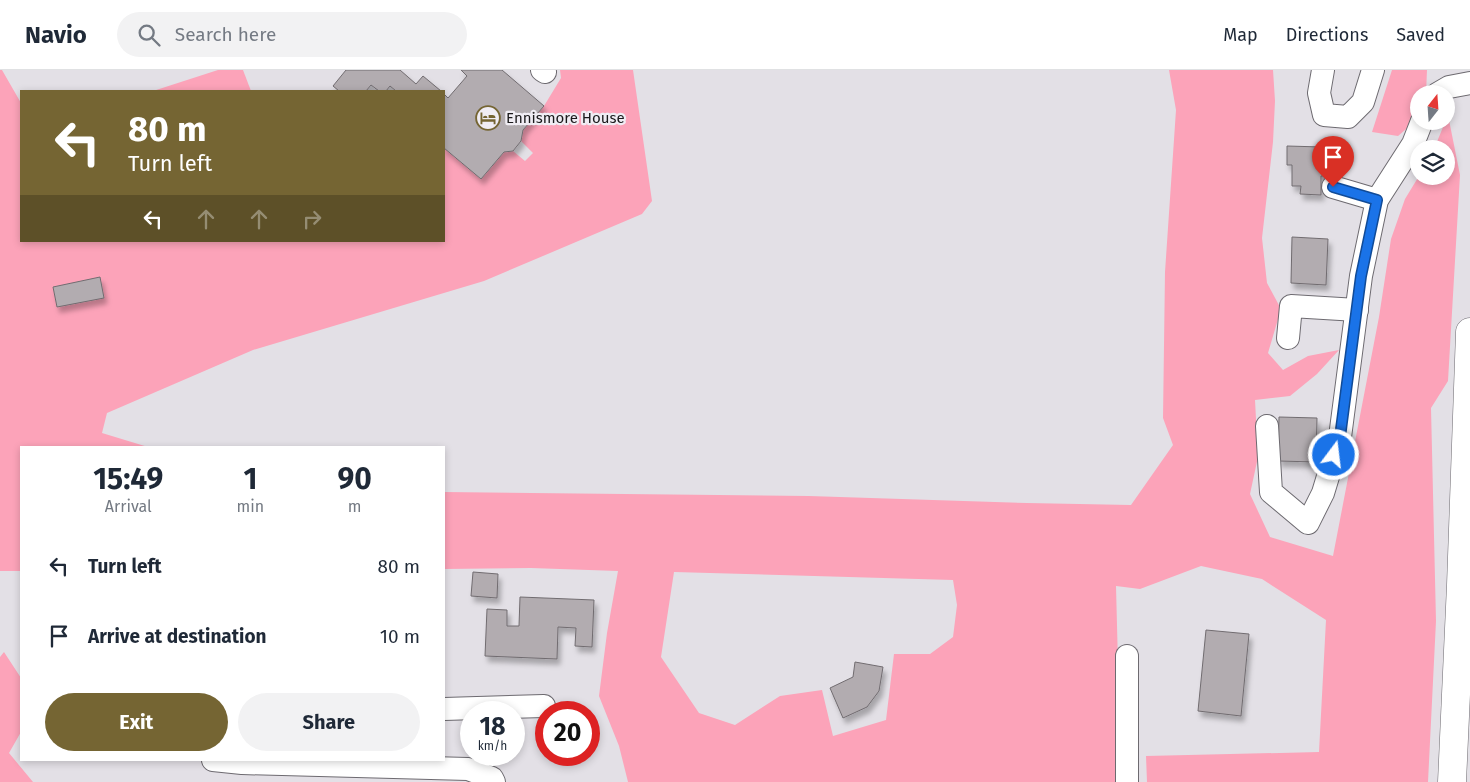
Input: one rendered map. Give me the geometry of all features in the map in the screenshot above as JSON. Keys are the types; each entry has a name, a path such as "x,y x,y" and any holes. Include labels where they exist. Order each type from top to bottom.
{"main road":[{"path":"1452,782 1470,332"}],"street":[{"path":"1323,70 1319,93 1324,115 1348,117 1363,102 1373,70"},
{"path":"1455,87 1470,83"},
{"path":"1267,426 1271,492 1308,523 1323,493 1340,437 1361,276 1377,200 1413,144 1418,130"},
{"path":"1333,187 1377,200"},
{"path":"1288,338 1290,306 1357,310"},
{"path":"1127,656 1128,782"},
{"path":"445,709 535,706"},
{"path":"242,761 468,769 492,778 494,782"}],"shaded area":[{"path":"0,70 2,70 20,101 20,242 445,242 445,149 481,179 504,152 513,151 525,161 533,153 521,141 523,130 544,106 561,78 560,70 633,70 652,201 642,214 484,281 253,350 107,413 102,433 145,446 20,446 20,571 0,571"},
{"path":"218,70 243,70 251,90 156,90"},
{"path":"1169,70 1273,70 1275,101 1273,142 1262,238 1267,283 1281,309 1268,353 1283,370 1308,356 1339,350 1317,374 1290,396 1255,400 1258,457 1250,494 1270,537 1333,556 1379,317 1391,239 1405,199 1414,185 1455,185 1455,150 1460,175 1448,381 1431,408 1436,621 1428,782 1147,782 1146,756 1319,752 1326,620 1262,579 1201,566 1140,589 1116,586 1121,782 628,782 619,746 599,696 607,633 618,571 531,568 445,569 445,492 809,496 1131,505 1173,445 1163,418 1165,272 1176,110","holes":["674,572 953,580 957,605 953,637 930,654 894,654 886,720 833,736 822,690 780,696 735,725 699,713 661,657"]},
{"path":"1392,70 1427,70 1426,85 1410,85 1410,126 1398,136 1372,132"},
{"path":"1442,130 1451,130 1453,140 1438,140"},
{"path":"4,652 20,676 20,734 9,753 33,782 0,782 0,657"}],"building":[{"path":"346,70 400,70 416,84 423,76 440,90 395,90 390,86 387,90 378,90 371,85 367,90 338,90 333,86"},
{"name":"Ennismore House","path":"461,70 502,70 544,106 523,130 521,141 513,151 504,152 481,179 445,149 445,95 448,98 467,76"},
{"path":"1287,146 1322,147 1322,156 1327,156 1327,176 1321,176 1321,195 1300,194 1301,186 1292,186 1292,165 1287,165"},
{"path":"1292,237 1328,239 1326,285 1291,283"},
{"path":"100,277 104,298 57,307 53,287"},
{"path":"1279,417 1317,418 1316,462 1278,461"},
{"path":"473,572 498,574 497,598 471,596"},
{"path":"520,597 594,600 592,647 575,646 576,628 558,627 557,659 485,656 487,609 507,610 507,626 519,626"},
{"path":"1206,630 1249,634 1241,716 1198,711"},
{"path":"855,662 883,667 879,691 867,707 843,718 830,688 853,677"}],"place":[{"name":"Ennismore House","path":"488,118"}],"route":[{"path":"1333,187 1377,200 1361,276 1340,437 1334,455"}]}
